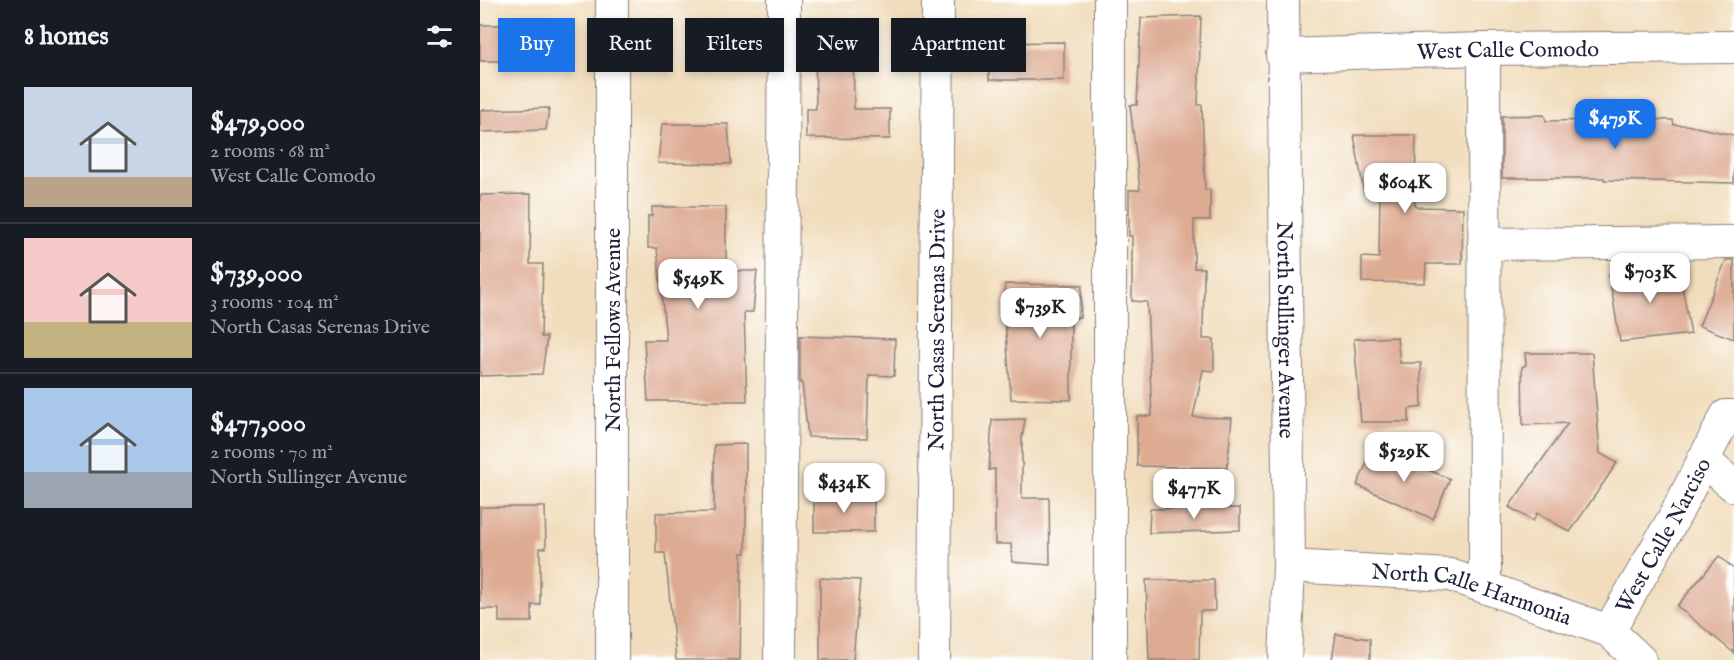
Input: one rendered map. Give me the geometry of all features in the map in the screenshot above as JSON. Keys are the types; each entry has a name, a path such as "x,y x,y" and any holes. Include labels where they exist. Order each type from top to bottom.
{"street":[{"name":"North Fellows Avenue","path":"612,0 612,660"},
{"path":"780,660 784,0"},
{"name":"North Casas Serenas Drive","path":"934,660 938,0"},
{"path":"1110,0 1110,660"},
{"name":"North Sullinger Avenue","path":"1283,0 1290,566 1285,660"},
{"name":"West Calle Comodo","path":"1282,55 1484,49 1734,46"},
{"path":"1484,49 1485,587"},
{"path":"1484,244 1734,242"},
{"name":"West Calle Narciso","path":"1609,631 1676,514 1726,416 1734,416"},
{"path":"1703,460 1734,486"},
{"name":"North Calle Harmonia","path":"1290,566 1450,575 1609,631 1640,660"}],"building":[{"path":"1201,16 1198,105 1202,105 1205,190 1210,189 1210,220 1194,220 1194,268 1204,268 1203,339 1214,339 1214,371 1203,370 1193,417 1232,418 1227,468 1137,466 1137,416 1152,416 1147,302 1132,301 1132,236 1129,236 1129,190 1140,190 1130,105 1137,105 1141,18"},
{"path":"480,25 498,25 498,61 480,61"},
{"path":"1064,42 1064,80 989,80 989,72 1026,72 1026,43"},
{"path":"815,72 853,72 854,109 890,109 890,139 806,138 806,109 816,109"},
{"path":"549,108 546,130 480,132 480,110"},
{"path":"1544,115 1546,121 1603,120 1603,118 1673,120 1674,125 1686,125 1734,135 1734,183 1604,180 1604,178 1502,178 1502,116"},
{"path":"662,124 728,124 731,164 658,163"},
{"path":"1354,135 1416,135 1415,207 1463,208 1462,264 1426,264 1425,283 1362,282 1362,257 1379,258 1380,193 1364,193"},
{"path":"531,194 530,264 543,264 541,337 547,337 542,374 480,376 480,195"},
{"path":"652,207 726,207 726,271 757,271 753,312 744,312 747,401 648,401 644,340 666,340 657,248 648,248 648,216 652,216"},
{"path":"1726,260 1734,260 1734,339 1699,326"},
{"path":"1678,265 1691,334 1620,342 1609,275"},
{"path":"1005,284 1082,285 1080,317 1071,318 1071,400 1011,399 1005,319 1002,319"},
{"path":"800,336 895,339 894,376 869,375 867,438 808,437 802,383 800,383"},
{"path":"1397,337 1400,363 1421,363 1422,407 1409,409 1409,422 1361,422 1354,339"},
{"path":"1525,353 1592,353 1600,453 1617,463 1570,532 1537,513 1533,521 1509,507 1568,423 1523,425 1522,367 1526,365"},
{"path":"1025,419 1022,439 1022,498 1049,498 1050,565 1012,562 1011,544 995,544 995,469 989,470 992,420"},
{"path":"746,444 746,553 742,553 740,660 676,660 665,553 656,553 656,513 714,512 714,445"},
{"path":"1374,447 1450,479 1433,519 1357,485"},
{"path":"814,495 874,495 874,532 814,532"},
{"path":"480,507 545,507 546,548 540,548 540,605 532,605 532,622 499,622 499,609 480,609"},
{"path":"1240,508 1240,530 1149,533 1150,509"},
{"path":"1719,556 1734,569 1734,653 1677,606"},
{"path":"820,578 860,580 853,660 820,660"},
{"path":"1146,580 1214,580 1215,611 1200,611 1199,660 1149,660"},
{"path":"1336,634 1370,639 1370,660 1332,660"}]}
